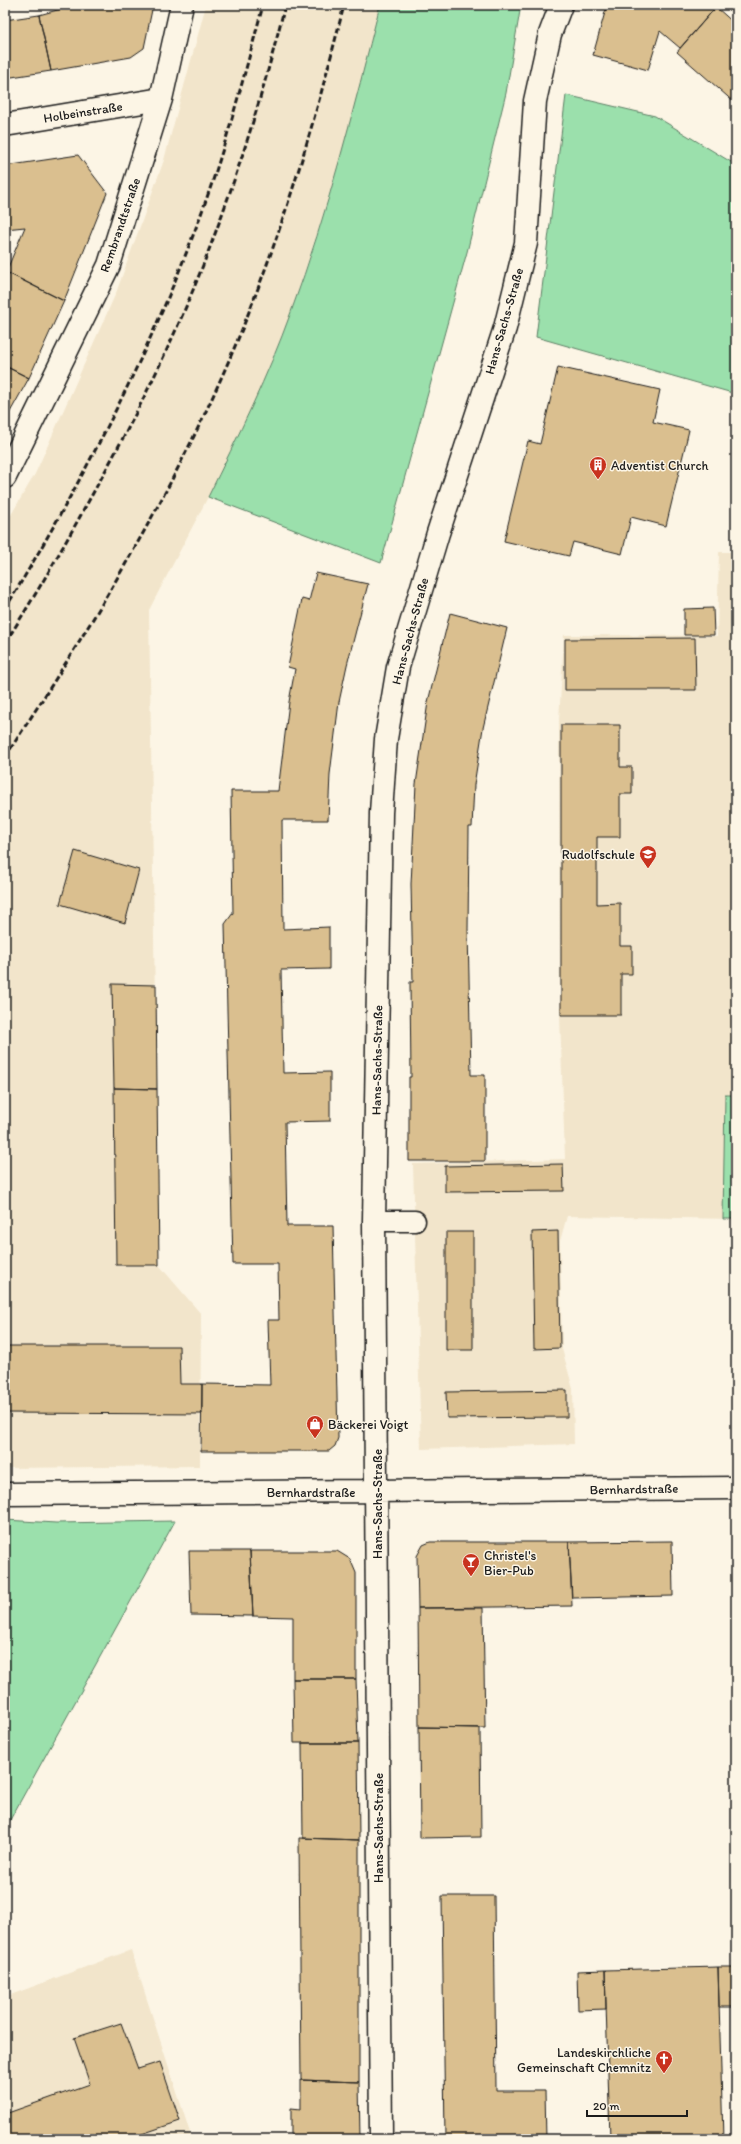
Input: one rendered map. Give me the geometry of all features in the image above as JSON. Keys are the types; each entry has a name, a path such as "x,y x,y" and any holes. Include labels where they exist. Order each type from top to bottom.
{"street":[{"name":"Rembrandtstraße","path":"5,477 109,265 161,99 182,5"},
{"name":"Hans-Sachs-Straße","path":"381,2139 374,1221 381,813 386,739 398,667 438,533 505,328 526,243 535,101 550,34 561,5"},
{"name":"Holbeinstraße","path":"5,125 161,99"},
{"name":"Bernhardstraße","path":"5,1494 736,1488"}],"lane":[{"path":"374,1221 415,1221"}],"shaded area":[{"path":"206,5 380,5 350,126 291,313 257,397 208,497 149,610 159,1265 201,1314 200,1466 5,1468 5,525 35,474 116,293 164,160"},
{"name":"Rudolfschule","path":"719,552 736,552 736,1219 567,1216 560,1241 562,1349 573,1389 574,1444 421,1449 413,1164 565,1159 560,1016 559,721 564,635 717,636"},
{"path":"131,1950 192,2139 5,2139 5,1997"}],"green space":[{"path":"380,5 521,5 506,93 467,252 381,563 208,497 263,383 282,336 304,274 340,160"},
{"path":"566,95 655,116 736,165 736,394 536,337"},
{"path":"725,1095 736,1095 736,1219 723,1219"},
{"path":"5,1520 56,1523 175,1521 5,1829"}],"building":[{"path":"76,5 153,5 144,48 131,57 51,71 39,15"},
{"path":"607,5 711,5 715,8 680,48 660,31 648,70 593,55"},
{"path":"716,7 736,25 736,104 677,52"},
{"path":"39,15 51,71 5,78 5,20"},
{"path":"78,155 107,193 64,301 6,272 25,227 5,229 5,166"},
{"path":"6,272 64,301 29,378 5,366"},
{"path":"5,366 29,378 5,421"},
{"name":"Adventist Church","path":"558,367 660,390 653,422 689,430 666,526 631,517 622,554 573,542 569,556 504,541 528,441 540,444"},
{"path":"316,573 368,584 339,702 330,774 328,820 282,820 283,929 329,927 329,969 281,970 283,1073 330,1072 330,1121 285,1122 287,1226 333,1226 338,1438 335,1446 329,1451 201,1451 202,1384 270,1385 268,1320 279,1320 278,1264 233,1264 225,924 233,913 231,791 278,791 289,702 295,669 288,667 302,599 309,601"},
{"path":"713,608 714,635 684,635 684,609"},
{"path":"450,613 507,628 483,728 474,785 472,827 469,827 468,930 471,1075 485,1075 485,1161 409,1161 409,1077 411,1077 410,982 413,982 411,884 416,784 428,702"},
{"path":"695,638 696,690 565,690 565,639"},
{"path":"561,725 620,725 620,767 632,767 632,794 620,794 620,837 597,837 597,904 620,903 620,946 632,946 632,974 621,974 621,1015 561,1015"},
{"path":"75,851 139,870 125,923 60,904"},
{"path":"112,984 156,985 157,1089 114,1088"},
{"path":"114,1088 157,1089 159,1265 116,1265"},
{"path":"563,1164 564,1191 445,1192 445,1166"},
{"path":"558,1231 560,1348 534,1349 532,1232"},
{"path":"446,1232 473,1232 473,1350 446,1350"},
{"path":"5,1346 179,1346 180,1384 202,1384 202,1414 5,1413"},
{"path":"567,1390 567,1417 447,1418 446,1392"},
{"path":"672,1541 673,1596 572,1598 569,1542"},
{"path":"430,1542 569,1542 572,1606 418,1608 417,1556 423,1545"},
{"path":"189,1551 250,1551 253,1616 191,1615"},
{"path":"250,1551 337,1551 350,1559 356,1573 356,1679 293,1679 293,1617 253,1616"},
{"path":"418,1608 483,1608 485,1728 419,1727"},
{"path":"293,1679 356,1679 358,1743 294,1743"},
{"path":"419,1727 480,1728 481,1837 420,1838"},
{"path":"302,1743 358,1743 359,1840 303,1838"},
{"path":"299,1838 359,1840 359,2082 301,2080"},
{"path":"442,1896 494,1896 496,2091 545,2091 546,2139 445,2139"},
{"name":"Landeskirchliche Gemeinschaft Chemnitz","path":"718,1967 723,2139 610,2139 605,1970"},
{"path":"718,1967 736,1967 736,2007 719,2007"},
{"path":"605,1970 606,2009 578,2010 577,1971"},
{"path":"121,2023 138,2069 160,2062 180,2121 127,2139 5,2139 5,2114 90,2084 74,2038"},
{"path":"301,2080 359,2082 360,2139 291,2137 291,2108 301,2109"}],"railway":[{"path":"5,609 66,505 94,452 122,398 172,287 195,231 215,174 263,5"},
{"path":"5,643 46,577 109,464 148,389 184,312 217,229 239,166 259,102 285,5"},
{"path":"5,757 109,593 172,480 201,422 252,304 279,231 314,118 344,5"}],"place":[{"name":"Adventist Church","path":"598,480"},
{"name":"Rudolfschule","path":"648,869"},
{"name":"Bäckerei Voigt","path":"315,1439"},
{"name":"Christel's Bier-Pub","path":"471,1577"},
{"name":"Landeskirchliche Gemeinschaft Chemnitz","path":"664,2074"}]}
